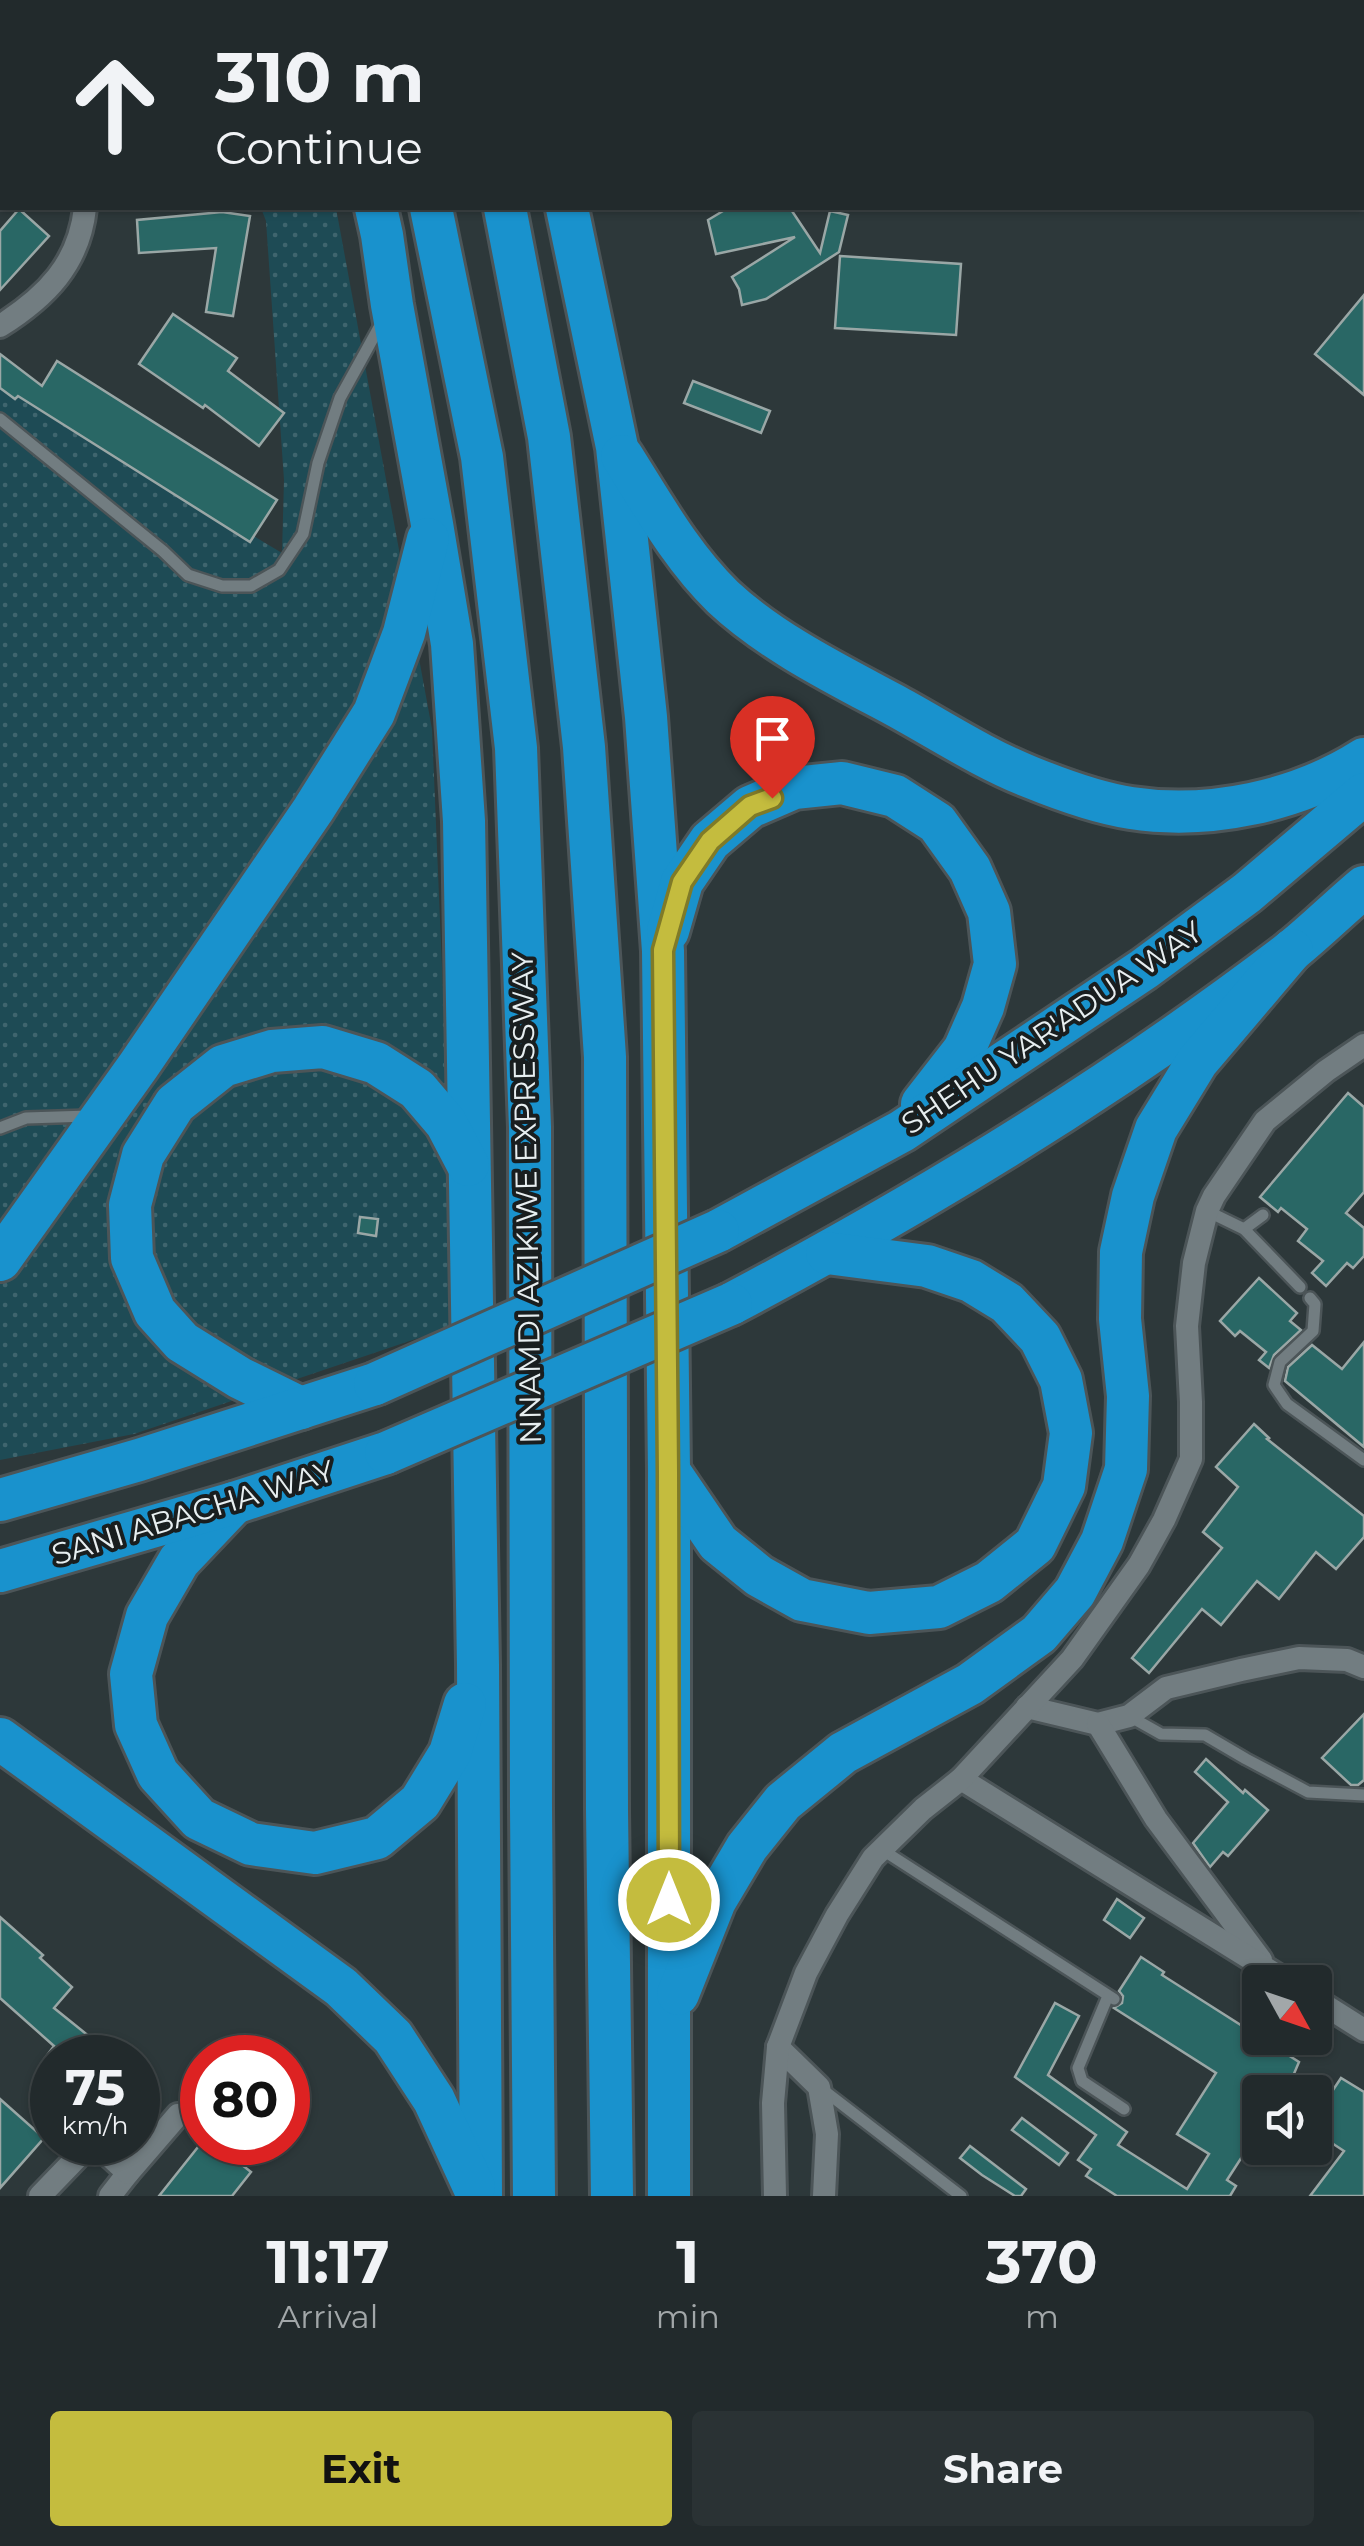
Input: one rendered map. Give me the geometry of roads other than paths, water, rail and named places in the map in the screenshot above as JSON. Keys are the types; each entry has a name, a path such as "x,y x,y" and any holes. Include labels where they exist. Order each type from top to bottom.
{"highway":[{"name":"NNAMDI AZIKIWE EXPRESSWAY","path":"376,210 452,644 464,822 478,1665 480,2196"},
{"name":"NNAMDI AZIKIWE EXPRESSWAY","path":"431,210 482,456 516,748 530,1126 534,2196"},
{"path":"505,210 550,437 584,746 605,1056 612,2196"},
{"path":"567,210 616,447 646,717 663,950 668,2196"},
{"path":"616,447 681,551 724,598 825,668 1026,776 1081,796 1133,808 1195,811 1234,808 1288,795 1341,774 1364,759"},
{"path":"0,1260 104,1116 313,810 374,713 404,633 432,524"},
{"path":"663,950 682,882 710,841 750,806 794,788 842,784 895,796 937,824 970,868 989,912 995,964 983,1008 964,1050 902,1131"},
{"name":"SHEHU YAR'ADUA WAY","path":"301,1408 375,1384 718,1231 902,1131 1159,958 1248,893 1364,794"},
{"path":"827,1253 941,1188 1168,1040 1292,950 1364,887"},
{"path":"669,2018 715,1901 747,1847 783,1802 843,1753 970,1684 1038,1634 1075,1592 1102,1542 1126,1469 1128,1396 1120,1319 1120,1252 1144,1163 1156,1129 1197,1062 1292,950"},
{"path":"301,1408 240,1378 182,1342 155,1312 132,1258 130,1205 143,1156 175,1104 223,1066 272,1051 323,1047 376,1063 417,1089 446,1123 471,1171"},
{"path":"668,1472 718,1543 759,1576 802,1600 869,1614 939,1607 989,1582 1035,1545 1064,1486 1071,1433 1061,1380 1040,1338 1007,1303 971,1281 928,1266 827,1253"},
{"name":"SANI ABACHA WAY","path":"0,1571 234,1504 386,1453 731,1304 827,1253"},
{"path":"0,1500 301,1408"},
{"path":"234,1504 180,1561 147,1616 131,1674 136,1725 158,1774 198,1819 251,1844 315,1853 377,1838 420,1802 450,1752 478,1665"},
{"path":"0,1739 341,1987 393,2037 434,2100 480,2196"}],"street":[{"path":"0,326 30,307 66,268 85,210"},
{"path":"775,2196 773,2104 778,2047 806,1973 872,1858 922,1808 961,1780 1072,1659 1139,1566 1190,1459 1188,1326 1194,1262 1207,1211 1266,1121 1364,1044"},
{"path":"1027,1707 1098,1724 1129,1716 1166,1688 1241,1670 1299,1658 1347,1660 1364,1667"},
{"path":"1098,1724 1156,1819 1270,1965"},
{"path":"961,1780 1260,1965"},
{"path":"1332,2010 1364,2030"},
{"path":"778,2047 818,2087 827,2134 824,2196"},
{"path":"110,2196 178,2114"},
{"path":"40,2196 70,2165"},
{"path":"119,2165 128,2173"}],"lane":[{"path":"0,419 188,575 222,586 251,586 279,570 304,534 318,462 340,398 392,305"},
{"path":"0,1128 26,1118 104,1116"},
{"path":"1207,1211 1244,1229 1300,1287"},
{"path":"1244,1229 1263,1215"},
{"path":"1310,1298 1315,1304 1312,1331 1280,1362 1274,1385 1287,1404 1364,1460"},
{"path":"1129,1716 1161,1734 1205,1734 1308,1792 1364,1794"},
{"path":"881,1850 1111,1997 1078,2068 1082,2082 1124,2108"},
{"path":"818,2087 961,2196"}]}
